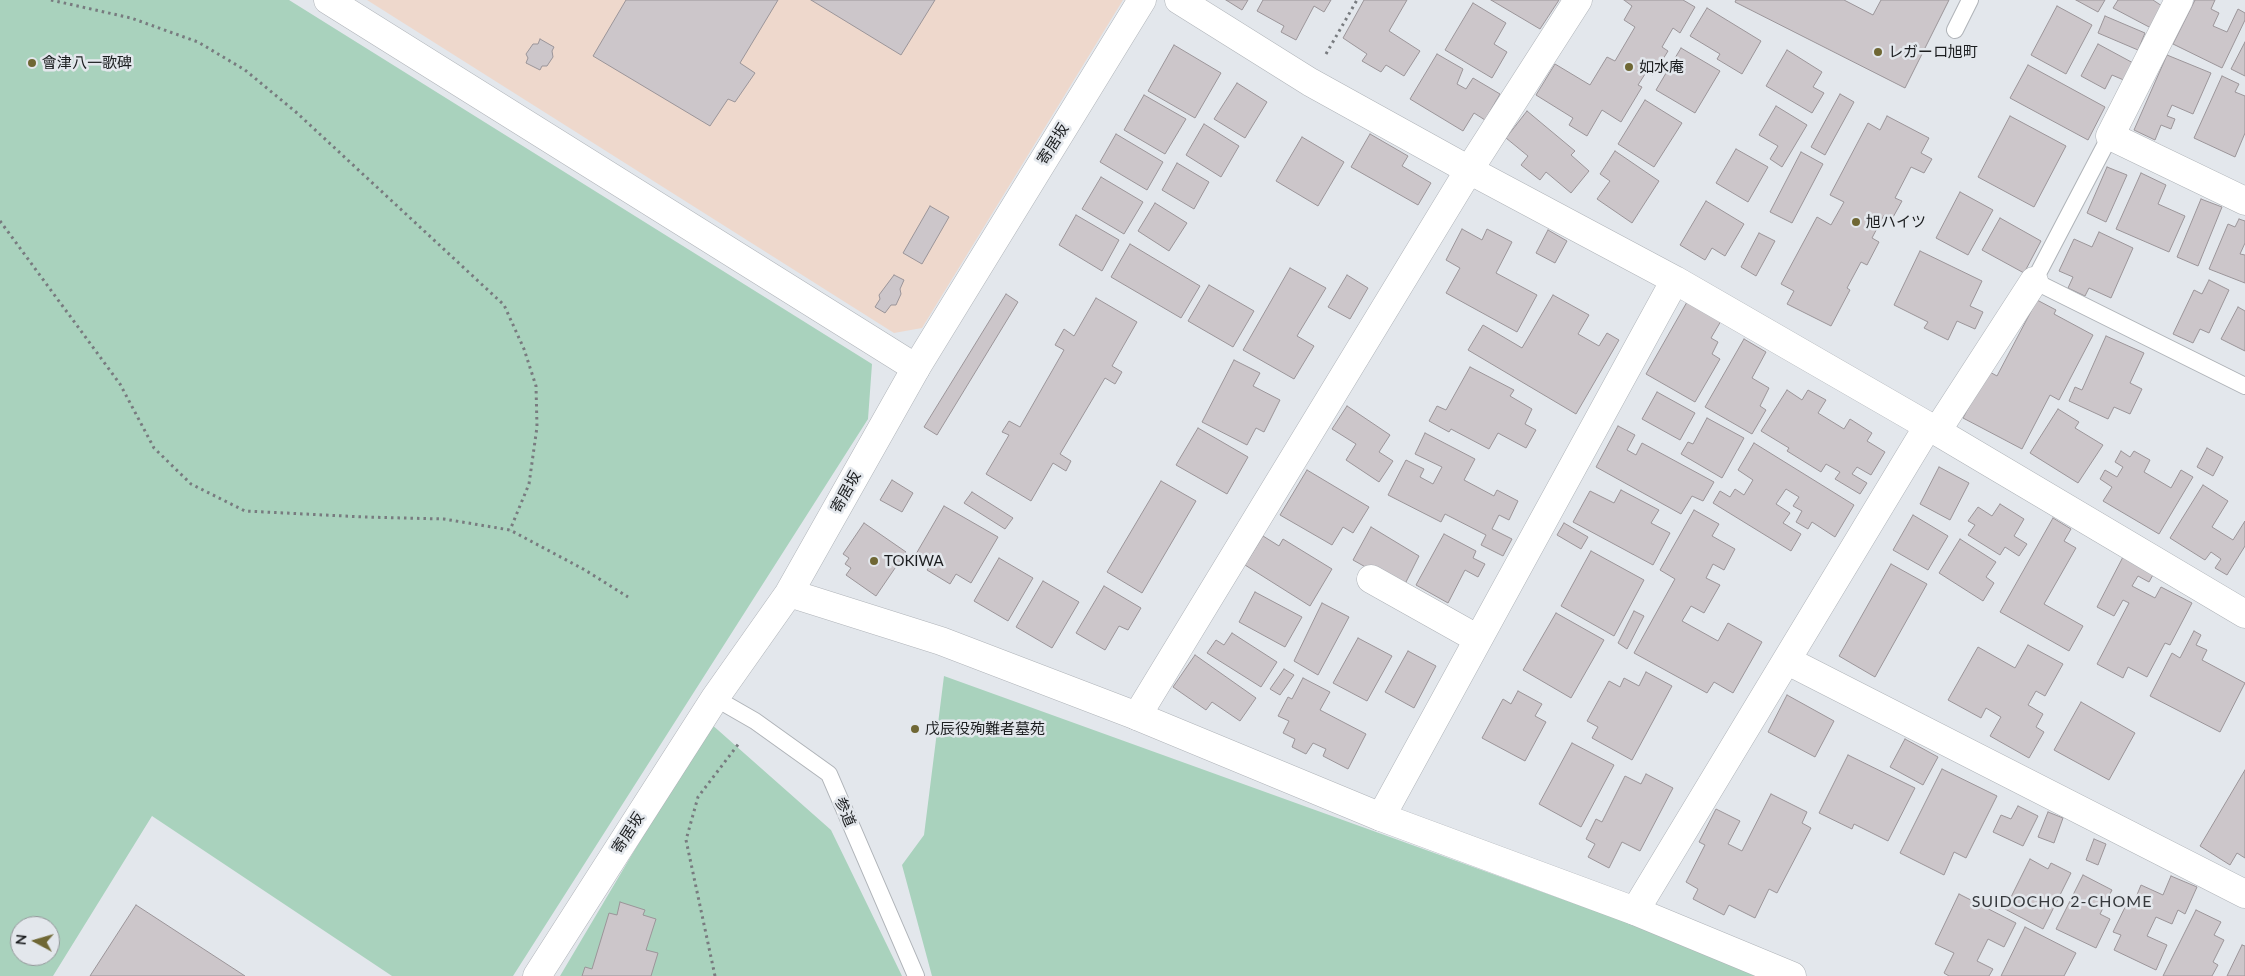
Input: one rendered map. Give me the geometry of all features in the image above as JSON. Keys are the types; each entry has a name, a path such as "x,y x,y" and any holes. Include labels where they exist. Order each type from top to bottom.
{"street":[{"path":"328,0 916,368"},
{"name":"寄居坂","path":"537,976 715,698 789,593 916,368 1142,0"},
{"path":"1179,0 1310,82 1469,170 1675,280 1933,428 2245,614"},
{"path":"1137,716 1469,170 1578,0"},
{"path":"2179,0 2110,136 2245,201"},
{"path":"1381,817 1675,280"},
{"path":"1635,911 1933,428 2034,281"},
{"path":"1371,579 1478,639"},
{"path":"789,593 940,641 1137,716 1381,817 1635,911 1792,976"},
{"path":"1788,661 2245,894"}],"lane":[{"path":"1955,30 1970,0"},
{"path":"2110,136 2034,281 2245,386"},
{"name":"参道","path":"715,698 755,721 829,774 916,976"}],"path":[{"path":"51,0 140,21 198,42 245,70 297,113 504,305 524,349 536,386 537,427 529,484 510,530"},
{"path":"1310,82 1357,0"},
{"path":"0,221 120,384 154,448 191,484 245,511 444,519 510,530 585,570 628,597"},
{"path":"715,976 686,840 698,797 755,721"}],"shaded area":[{"path":"367,0 1123,0 922,328 894,333"}],"green space":[{"path":"0,0 289,0 872,364 868,419 513,976 392,976 152,816 60,965 60,916 10,916 10,966 59,966 53,976 0,976"},
{"path":"944,676 1775,976 932,976 902,865 924,835"},
{"path":"710,723 831,830 902,976 560,976"}],"building":[{"path":"626,0 778,0 740,63 755,73 735,102 728,99 710,126 593,56"},
{"path":"811,0 935,0 901,55"},
{"path":"1226,0 1248,0 1242,10"},
{"path":"1263,0 1331,0 1324,12 1314,6 1296,40 1281,32 1284,26 1257,11"},
{"path":"1364,0 1407,0 1389,31 1420,51 1404,76 1386,65 1381,72 1362,61 1367,54 1343,38"},
{"path":"1491,0 1559,0 1540,29"},
{"name":"如水庵","path":"1624,0 1683,0 1695,7 1680,33 1673,28 1662,47 1668,51 1653,75 1647,71 1638,85 1642,87 1621,122 1602,110 1587,136 1569,125 1573,118 1536,95 1555,64 1590,85 1607,57 1615,61 1635,27 1624,20 1632,6"},
{"name":"レガーロ旭町","path":"1736,0 1844,0 1873,15 1881,0 1949,0 1905,88 1735,2"},
{"path":"2076,0 2105,0 2098,12"},
{"path":"2118,0 2153,0 2162,6 2151,28 2113,8"},
{"path":"2195,0 2215,0 2211,9 2219,13 2213,26 2227,32 2238,9 2245,13 2245,20 2222,68 2173,44"},
{"path":"1473,3 1506,23 1494,44 1507,52 1492,78 1445,50"},
{"path":"2057,6 2092,25 2066,74 2031,55"},
{"path":"1707,8 1761,41 1742,74 1717,59 1720,54 1690,36"},
{"path":"2105,16 2145,33 2138,50 2098,33"},
{"path":"540,39 554,47 552,51 553,57 547,66 542,66 540,70 526,63 528,58 526,54 533,44 538,44"},
{"path":"2245,42 2245,76 2231,69"},
{"path":"2098,44 2135,64 2126,81 2112,75 2105,89 2081,76"},
{"path":"1174,45 1221,73 1195,118 1148,91"},
{"path":"1681,48 1720,71 1695,113 1656,90"},
{"path":"1787,50 1822,72 1813,87 1824,93 1812,113 1766,86"},
{"path":"1437,54 1463,69 1457,84 1466,89 1473,78 1500,94 1485,120 1474,113 1463,131 1410,99"},
{"path":"2167,55 2211,73 2193,114 2172,105 2167,116 2175,119 2171,129 2161,125 2155,140 2134,130"},
{"path":"2028,65 2105,107 2088,140 2010,98"},
{"path":"2222,76 2239,84 2235,92 2245,96 2245,133 2235,157 2194,138"},
{"path":"1237,83 1267,102 1245,138 1214,119"},
{"path":"1840,94 1854,102 1825,155 1811,147"},
{"path":"1144,95 1186,119 1165,154 1124,130"},
{"path":"1645,100 1682,123 1654,167 1618,144"},
{"path":"1776,106 1807,125 1782,167 1770,159 1778,146 1759,135"},
{"path":"1527,111 1575,151 1571,155 1589,171 1571,193 1546,172 1540,180 1521,165 1528,156 1506,138"},
{"name":"旭ハイツ","path":"1887,116 1929,138 1921,153 1932,159 1924,173 1911,167 1895,198 1902,201 1892,219 1884,215 1872,238 1879,242 1867,265 1861,262 1847,288 1850,290 1831,326 1787,304 1794,291 1781,284 1817,217 1831,225 1844,202 1830,195 1868,123 1880,130"},
{"path":"2010,116 2066,146 2034,207 1978,177"},
{"path":"1204,124 1239,146 1221,177 1186,155"},
{"path":"1116,134 1163,162 1147,190 1100,162"},
{"path":"1370,134 1408,156 1402,166 1431,183 1418,205 1351,167"},
{"path":"1302,137 1344,162 1318,206 1276,181"},
{"path":"1736,149 1768,167 1748,202 1716,183"},
{"path":"1615,151 1659,181 1632,223 1597,199 1610,181 1600,174"},
{"path":"1801,152 1823,164 1792,223 1770,212"},
{"path":"1177,163 1209,182 1194,209 1162,190"},
{"path":"2107,167 2127,175 2106,222 2087,213"},
{"path":"2141,173 2166,185 2158,204 2185,216 2169,252 2116,229"},
{"path":"1101,177 1143,202 1124,234 1082,209"},
{"path":"1960,192 1993,210 1968,255 1936,238"},
{"path":"2201,199 2222,207 2198,266 2177,257"},
{"path":"1706,201 1744,224 1725,256 1712,248 1705,260 1680,245"},
{"path":"1155,203 1187,223 1169,251 1138,231"},
{"path":"930,206 949,217 922,264 903,253"},
{"path":"1076,215 1119,240 1102,271 1059,245"},
{"path":"2000,218 2041,241 2024,273 1982,250"},
{"path":"2239,219 2245,221 2245,243 2240,254 2245,255 2245,283 2209,269 2228,224 2235,227"},
{"path":"1462,229 1482,240 1487,229 1512,242 1496,273 1537,295 1517,332 1446,293 1460,268 1446,260"},
{"path":"1548,230 1567,241 1555,263 1536,253"},
{"path":"2099,232 2133,248 2111,298 2089,288 2085,296 2068,288 2073,277 2059,271 2074,239 2092,247"},
{"path":"1759,233 1775,241 1756,276 1741,267"},
{"path":"1130,244 1200,286 1181,318 1111,277"},
{"path":"1920,251 1982,281 1970,306 1983,312 1975,329 1957,321 1948,340 1924,328 1928,322 1894,305"},
{"path":"1290,268 1326,288 1297,336 1314,346 1294,379 1243,350"},
{"path":"894,275 904,280 900,289 901,294 896,305 891,305 885,313 875,307 880,299 879,295"},
{"path":"1347,275 1368,288 1350,319 1328,307"},
{"path":"2209,280 2229,290 2209,333 2200,329 2193,343 2173,334 2194,290 2202,294"},
{"path":"1209,285 1254,311 1233,347 1188,321"},
{"path":"1006,294 1018,302 937,435 924,427"},
{"path":"1553,295 1589,315 1578,334 1599,346 1607,333 1619,340 1576,414 1468,350 1483,325 1522,348"},
{"path":"1096,298 1137,322 1112,366 1122,372 1115,384 1105,378 1060,454 1071,461 1066,471 1053,463 1031,501 986,474 1009,435 1002,432 1009,421 1020,427 1064,350 1055,345 1064,329 1074,336"},
{"path":"2037,300 2056,310 2054,314 2093,335 2059,400 2050,395 2022,449 1963,418 1988,371 1997,376"},
{"path":"1687,302 1721,321 1711,338 1718,342 1712,354 1720,359 1695,402 1646,374"},
{"path":"2238,307 2245,311 2245,351 2221,339"},
{"path":"2106,336 2144,353 2130,383 2142,389 2130,414 2114,407 2108,419 2069,401 2075,387 2082,390"},
{"path":"1744,339 1766,352 1752,378 1769,388 1760,406 1766,410 1752,434 1705,407"},
{"path":"1234,360 1260,373 1253,386 1280,400 1264,432 1256,428 1247,445 1202,422"},
{"path":"1470,367 1514,390 1510,396 1532,409 1525,424 1536,430 1526,448 1498,433 1489,449 1451,429 1449,432 1429,421 1437,406 1446,410"},
{"path":"1787,390 1802,400 1808,390 1826,400 1818,413 1844,429 1850,419 1872,433 1867,441 1885,452 1871,475 1857,467 1852,474 1867,483 1860,494 1835,479 1840,472 1826,464 1821,472 1787,451 1789,448 1761,431"},
{"path":"1657,392 1695,413 1680,440 1642,419"},
{"path":"1347,406 1390,435 1379,452 1393,461 1379,482 1346,460 1356,444 1332,429"},
{"path":"2058,409 2079,422 2075,428 2103,445 2078,483 2030,453"},
{"path":"1707,418 1744,438 1722,478 1681,454 1688,442 1693,444"},
{"path":"1618,426 1635,435 1627,450 1636,455 1642,443 1714,482 1703,501 1692,496 1681,514 1596,467"},
{"path":"1198,428 1248,457 1227,494 1176,465"},
{"path":"1425,433 1475,459 1464,480 1494,496 1497,490 1518,501 1509,520 1499,515 1492,529 1512,539 1503,556 1481,545 1486,535 1445,514 1441,522 1388,495 1406,460 1424,469 1420,477 1433,484 1442,467 1415,454"},
{"path":"1754,443 1854,505 1835,537 1812,522 1808,529 1796,522 1802,511 1793,506 1799,497 1786,489 1776,504 1790,513 1783,523 1801,534 1791,551 1713,503 1720,491 1730,497 1735,489 1744,495 1753,480 1738,470"},
{"path":"2207,448 2223,457 2213,476 2197,467"},
{"path":"2121,451 2130,457 2134,451 2150,460 2144,472 2171,488 2181,470 2193,477 2159,534 2103,501 2112,487 2100,479 2105,470 2117,477 2123,467 2115,462"},
{"path":"1939,467 1969,483 1950,520 1920,504"},
{"path":"1307,470 1369,507 1353,533 1343,527 1332,545 1280,515"},
{"path":"892,480 913,493 902,512 880,500"},
{"path":"1161,481 1196,501 1142,593 1107,572"},
{"path":"2203,485 2228,501 2212,527 2233,540 2245,521 2245,546 2227,575 2215,568 2221,559 2211,552 2205,560 2170,538"},
{"path":"1621,490 1659,510 1651,523 1670,533 1653,565 1573,522 1590,491 1614,503"},
{"path":"972,492 1013,518 1005,529 964,503"},
{"path":"2000,504 2024,519 2014,536 2027,544 2019,556 2005,547 2000,555 1968,535 1975,525 1968,521 1978,507 1992,516"},
{"path":"944,506 998,537 971,583 956,574 950,584 927,570 932,563 916,554"},
{"path":"1694,510 1719,524 1712,536 1735,549 1724,570 1713,564 1706,578 1720,585 1704,613 1691,606 1682,621 1718,641 1728,623 1762,642 1733,693 1714,682 1707,693 1634,653 1675,579 1660,570"},
{"path":"1913,515 1948,536 1928,570 1893,550"},
{"path":"2053,518 2071,529 2064,541 2076,548 2044,604 2083,626 2069,651 2000,612"},
{"name":"TOKIWA","path":"864,523 906,552 876,596 846,575 851,568 845,564 849,558 843,554"},
{"path":"1564,523 1588,537 1581,549 1557,535"},
{"path":"1371,527 1419,556 1403,588 1353,560"},
{"path":"1444,534 1476,551 1473,558 1485,564 1478,577 1465,570 1448,603 1416,585"},
{"path":"1263,536 1279,546 1283,539 1332,569 1310,606 1245,565"},
{"path":"1960,539 1996,562 1986,577 1994,583 1983,601 1939,573"},
{"path":"1591,551 1644,580 1614,636 1561,606"},
{"path":"2123,557 2154,573 2149,582 2138,576 2132,586 2155,598 2161,587 2192,603 2170,645 2165,643 2147,677 2128,667 2123,678 2097,664 2129,603 2123,600 2114,616 2097,607"},
{"path":"999,558 1033,578 1008,621 974,601"},
{"path":"1891,564 1927,584 1875,677 1839,656"},
{"path":"1043,581 1079,602 1052,648 1016,627"},
{"path":"1104,586 1141,608 1128,630 1119,626 1105,650 1076,633"},
{"path":"1255,592 1302,617 1285,647 1239,622"},
{"path":"1322,603 1349,617 1318,675 1294,661"},
{"path":"1634,611 1644,616 1627,649 1618,643"},
{"path":"1556,613 1604,640 1571,698 1523,670"},
{"path":"2194,631 2201,635 2196,645 2207,650 2202,660 2245,683 2220,732 2150,696 2172,653 2180,658"},
{"path":"1232,633 1277,662 1261,687 1207,653 1216,640 1224,645"},
{"path":"1358,638 1392,656 1367,701 1333,683"},
{"path":"2028,645 2063,664 2045,696 2036,691 2028,705 2043,714 2036,727 2044,732 2029,758 1990,736 2001,717 1986,708 1981,718 1948,700 1978,647 2015,668"},
{"path":"1408,651 1436,666 1414,708 1385,692"},
{"path":"1195,655 1256,698 1240,721 1212,702 1206,710 1173,687"},
{"path":"1284,669 1294,675 1280,695 1270,689"},
{"path":"1646,672 1672,686 1632,760 1592,738 1598,727 1587,721 1609,681 1620,687 1624,678 1639,686"},
{"path":"1303,678 1330,692 1320,710 1366,734 1348,769 1323,756 1326,749 1313,743 1306,754 1292,747 1295,739 1283,733 1289,721 1278,716 1288,697 1292,699"},
{"path":"1518,691 1542,704 1535,716 1546,722 1525,761 1482,738 1503,699 1511,704"},
{"path":"1787,695 1834,721 1815,757 1768,732"},
{"path":"2081,702 2135,733 2109,780 2054,750"},
{"path":"1905,739 1938,757 1923,785 1890,767"},
{"path":"1572,743 1614,765 1581,827 1539,804"},
{"path":"1848,755 1915,788 1888,841 1854,824 1852,829 1819,813"},
{"path":"1942,769 1997,796 1966,858 1954,852 1944,875 1900,853"},
{"path":"2245,770 2245,858 2237,853 2230,865 2200,846"},
{"path":"1646,774 1673,788 1640,851 1622,842 1609,868 1588,857 1595,844 1586,839 1596,819 1602,822 1625,776 1641,784"},
{"path":"1771,794 1807,812 1802,823 1811,828 1777,893 1769,889 1755,918 1729,905 1724,915 1693,899 1698,889 1686,882 1705,845 1699,842 1716,809 1740,821 1728,844 1742,851"},
{"path":"2018,806 2038,816 2023,846 1993,832 2001,815 2011,819"},
{"path":"2048,812 2063,818 2054,843 2038,837"},
{"path":"2094,839 2106,844 2098,865 2086,860"},
{"path":"2030,859 2048,869 2051,863 2071,873 2043,929 2005,909"},
{"path":"2083,875 2112,890 2100,914 2110,919 2096,948 2056,929"},
{"path":"2171,876 2197,887 2185,914 2178,910 2172,924 2156,917 2147,936 2167,945 2156,970 2114,950 2121,935 2113,932 2129,899 2134,902 2141,885 2163,895"},
{"path":"1959,894 2016,923 2004,947 1988,939 1977,961 1993,969 1989,976 1949,976 1944,973 1954,953 1935,944"},
{"path":"620,902 645,910 643,915 656,919 646,950 658,953 651,976 582,976 585,967 592,969 609,913 617,915"},
{"path":"136,905 245,976 90,976"},
{"path":"2196,910 2221,922 2214,935 2224,940 2213,962 2218,965 2212,976 2163,976"},
{"path":"2025,927 2076,953 2064,976 2001,976"},
{"path":"2242,945 2245,946 2245,976 2227,976"}],"place":[{"name":"レガーロ旭町","path":"1878,52"},
{"name":"會津八一歌碑","path":"32,63"},
{"name":"如水庵","path":"1629,67"},
{"name":"旭ハイツ","path":"1856,222"},
{"name":"TOKIWA","path":"874,561"},
{"name":"戊辰役殉難者墓苑","path":"915,729"}],"district":[{"name":"SUIDOCHO 2-CHOME","path":"2062,902"}]}
